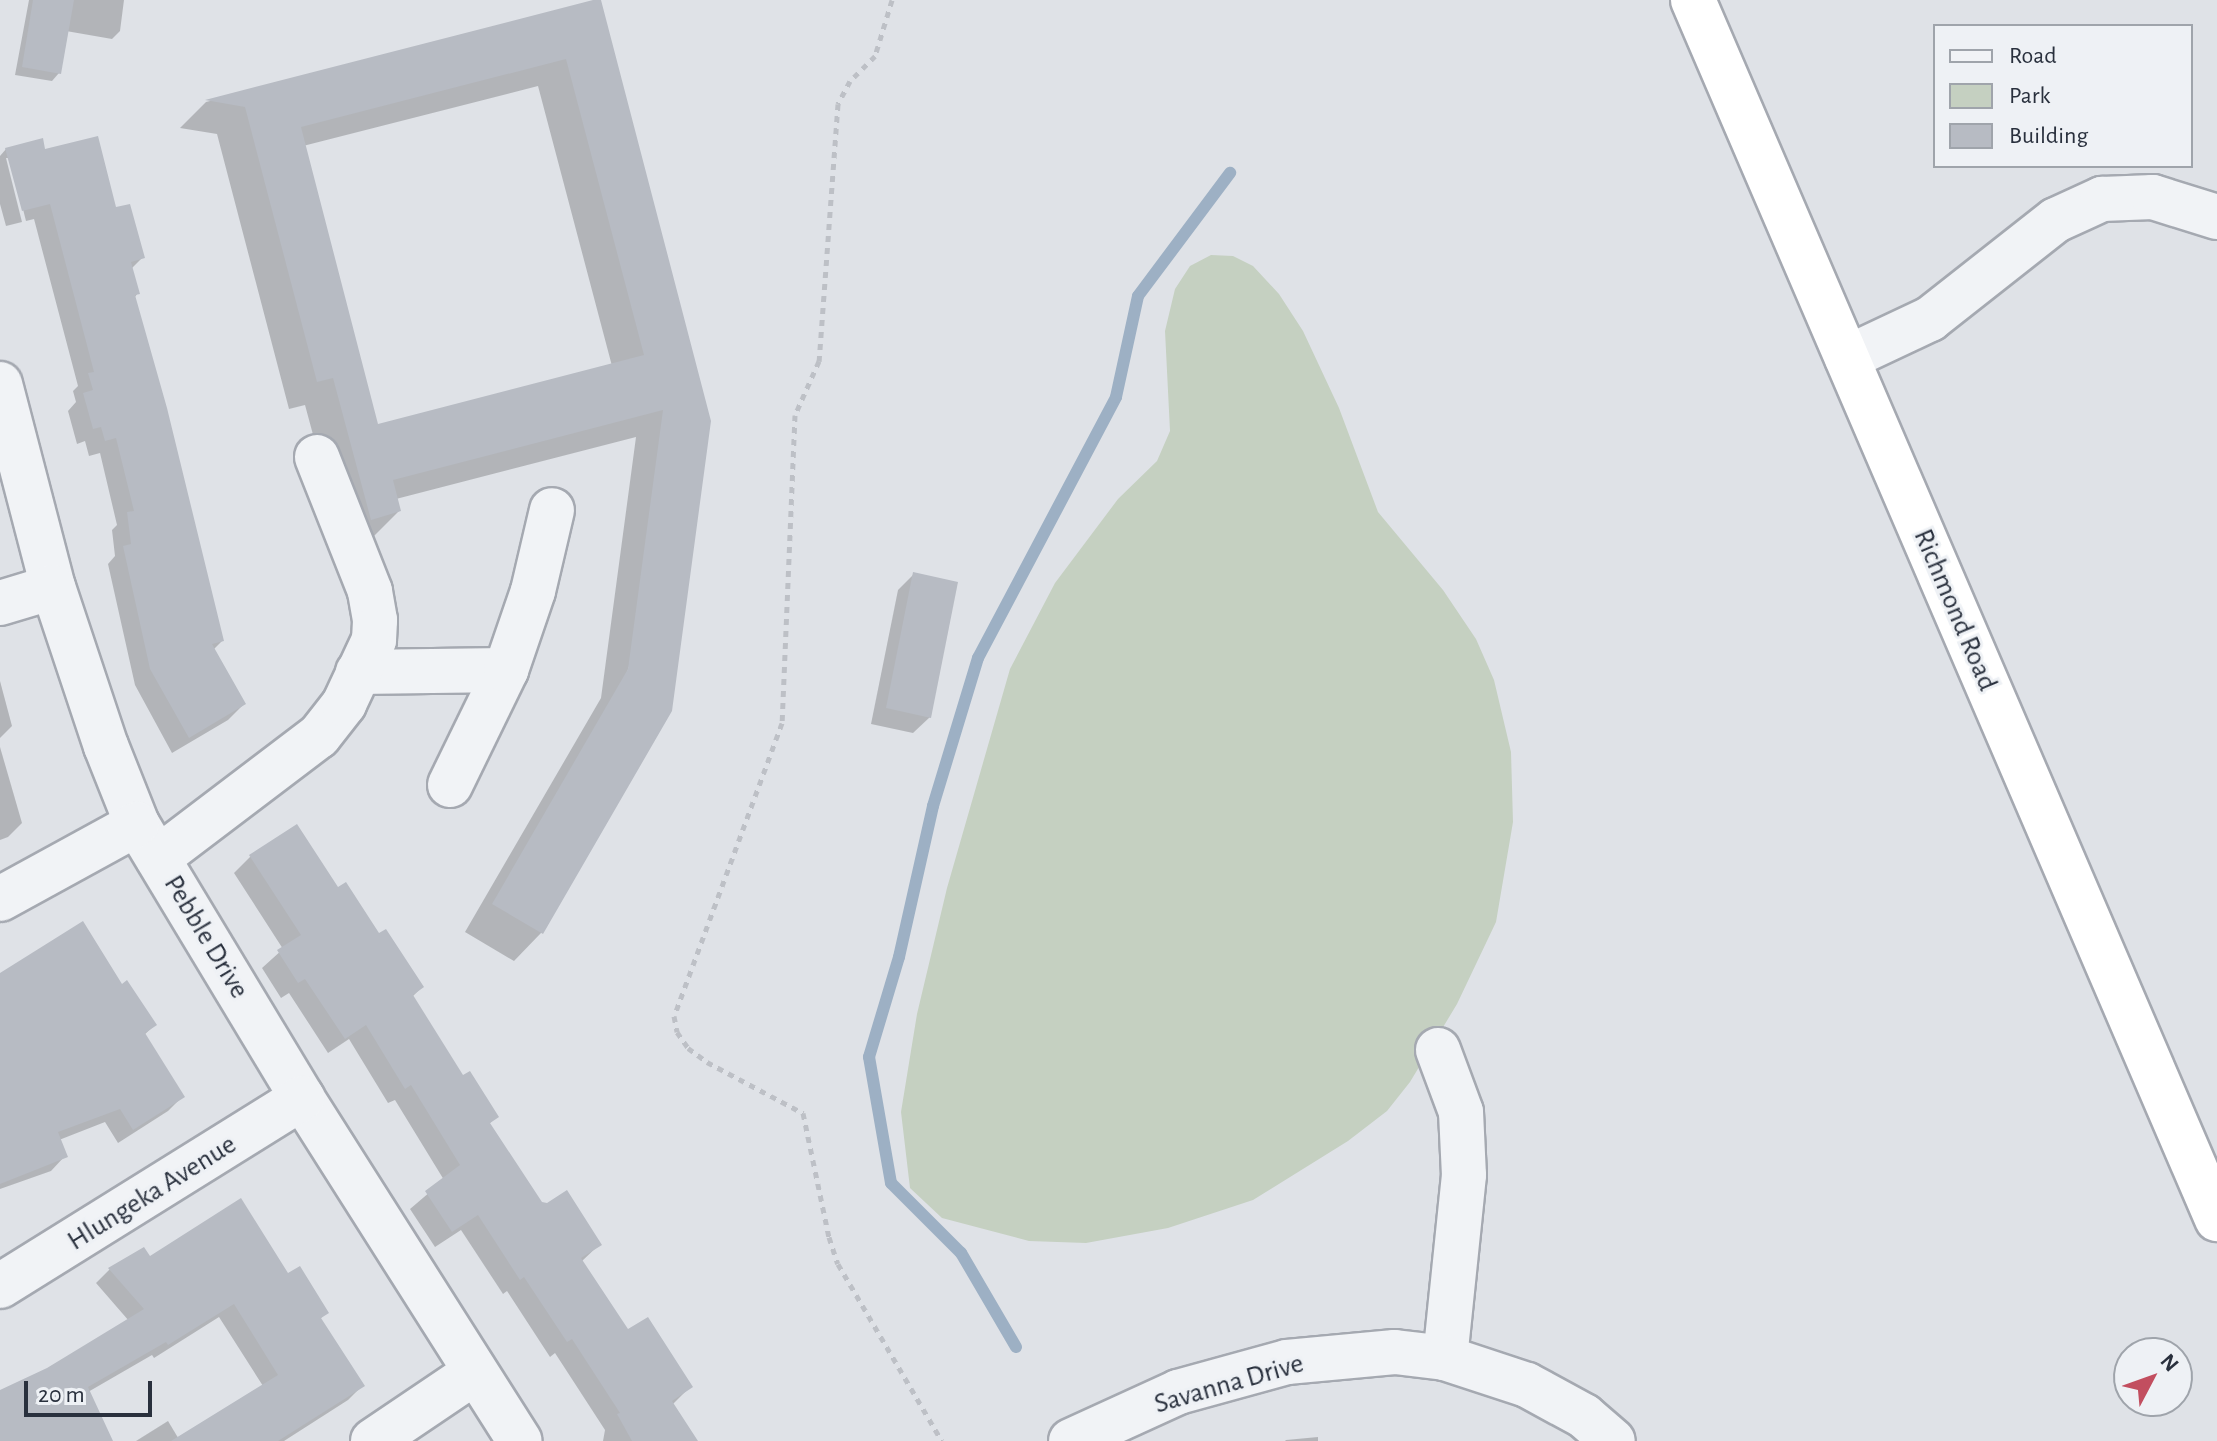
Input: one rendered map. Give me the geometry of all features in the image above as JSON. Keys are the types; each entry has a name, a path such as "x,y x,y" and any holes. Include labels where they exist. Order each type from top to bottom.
{"highway":[{"name":"Richmond Road","path":"1693,0 2217,1219"}],"street":[{"path":"1847,358 1930,319 2056,220 2102,199 2153,197 2217,217"},
{"name":"Pebble Drive","path":"0,384 53,587 106,746 148,841 302,1098 520,1441"},
{"path":"0,899 148,841 319,736 344,704 374,640 375,620 370,591 317,457"},
{"path":"450,785 506,670 533,591 552,510"},
{"path":"0,603 53,587"},
{"path":"358,672 506,670"},
{"path":"1438,1050 1461,1112 1464,1175 1445,1358"},
{"name":"Hlungeka Avenue","path":"0,1286 302,1098"},
{"name":"Savanna Drive","path":"1071,1441 1178,1392 1287,1362 1395,1352 1445,1358 1527,1385 1584,1416 1613,1441"},
{"path":"373,1441 474,1373"}],"path":[{"path":"892,0 875,56 850,81 838,104 819,361 795,415 782,723 674,1016 677,1032 688,1048 707,1062 803,1113 838,1264 942,1441"}],"green space":[{"path":"1211,255 1233,256 1253,266 1279,294 1303,331 1339,408 1378,512 1443,590 1476,639 1494,680 1511,752 1513,822 1496,922 1457,1004 1410,1082 1387,1111 1348,1141 1253,1200 1168,1228 1086,1243 1029,1241 942,1218 910,1188 901,1112 917,1014 947,888 1010,669 1055,583 1118,499 1157,461 1170,431 1165,331 1175,289 1190,266"}],"building":[{"path":"33,0 74,0 61,74 22,67"},
{"path":"601,0 711,421 672,711 543,934 492,904 628,669 663,410 393,480 401,511 371,520 333,378 317,382 245,107 205,100","holes":["566,59 644,355 378,424 301,127"]},
{"path":"98,136 116,207 130,204 145,258 131,262 140,294 135,295 167,408 224,641 212,644 246,704 189,738 150,669 123,546 131,544 127,512 134,511 116,438 105,441 101,427 93,429 83,393 93,390 88,373 94,372 50,204 22,211 5,148 43,138 45,149"},
{"path":"913,572 958,582 931,718 886,708"},
{"path":"297,824 338,887 346,882 379,933 386,929 424,987 413,995 463,1075 470,1071 499,1117 490,1123 542,1202 547,1203 567,1190 602,1245 581,1258 628,1329 648,1317 693,1387 672,1401 698,1441 632,1441 617,1414 620,1413 572,1339 567,1342 524,1277 520,1280 478,1215 452,1232 425,1191 460,1165 411,1085 405,1089 366,1025 345,1039 305,979 298,983 277,950 301,935 249,855"},
{"path":"83,921 122,984 127,980 157,1025 145,1033 185,1097 133,1130 120,1109 58,1132 68,1157 0,1184 0,973"},
{"path":"241,1198 288,1273 300,1266 329,1313 321,1318 365,1386 278,1441 171,1441 278,1375 234,1304 168,1345 166,1342 88,1387 113,1441 0,1441 0,1390 47,1368 144,1309 108,1268 144,1247 150,1256"}],"waterway":[{"path":"1016,1347 961,1253 891,1183 869,1057 899,957 933,806 978,658 1116,397 1138,296 1230,173"}]}
